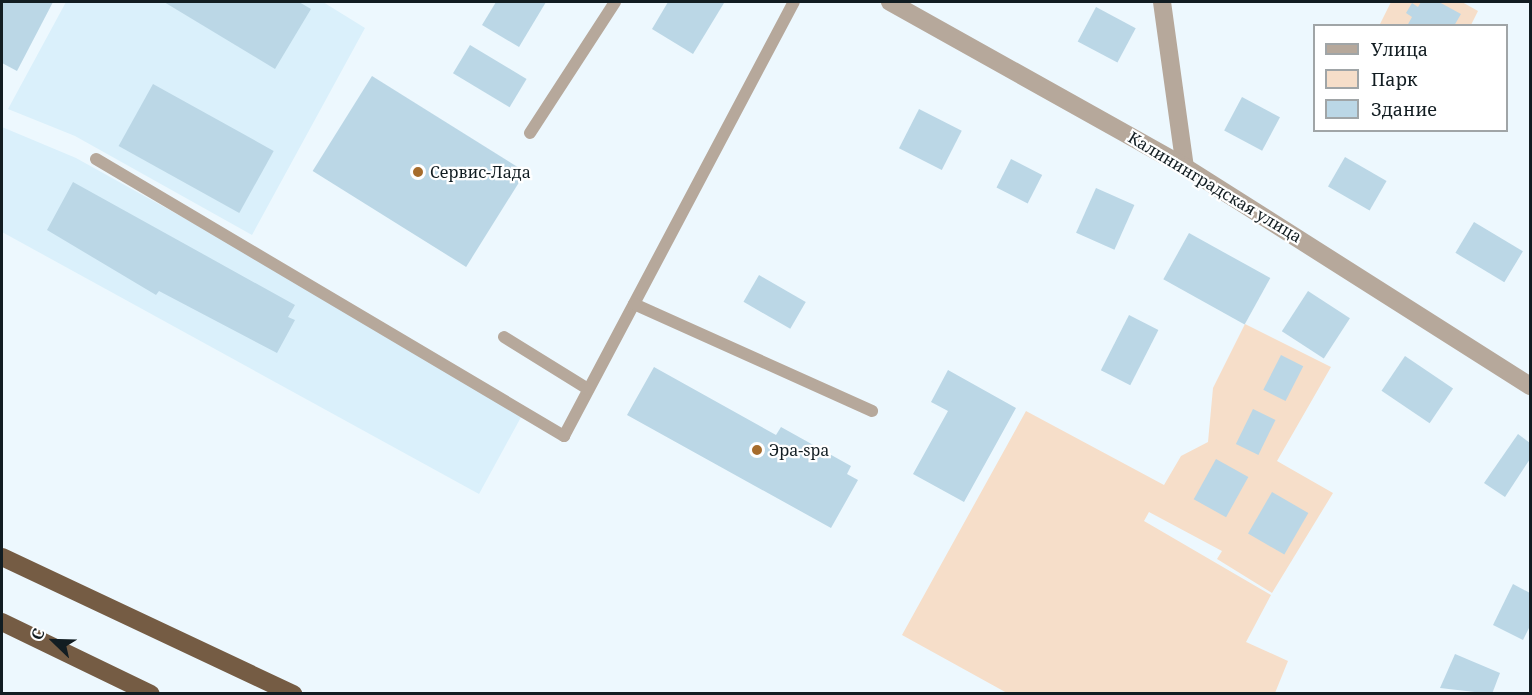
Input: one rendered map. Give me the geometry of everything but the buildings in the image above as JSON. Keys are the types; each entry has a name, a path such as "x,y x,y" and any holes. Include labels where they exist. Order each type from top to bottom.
{"highway":[{"path":"2,556 293,693"},
{"path":"2,622 151,693"}],"street":[{"name":"Калининградская улица","path":"890,2 1185,167 1530,386"},
{"path":"1162,2 1185,167"}],"lane":[{"path":"530,133 615,2"},
{"path":"96,159 564,436 794,2"},
{"path":"634,304 872,411"},
{"path":"504,337 588,389"}],"shaded area":[{"path":"66,2 323,2 365,28 252,235 75,136 8,109"},
{"path":"2,127 76,158 526,408 479,494 2,232"}],"green space":[{"path":"1391,2 1462,2 1478,11 1472,24 1380,24"},
{"path":"1245,324 1331,367 1277,461 1333,493 1272,593 1217,559 1222,551 1149,512 1144,521 1271,595 1246,642 1288,661 1275,693 1007,693 902,635 1026,411 1164,485 1181,456 1208,442 1213,388"}],"place":[{"name":"Сервис-Лада","path":"418,172"},
{"name":"Эра-spa","path":"757,450"}]}
